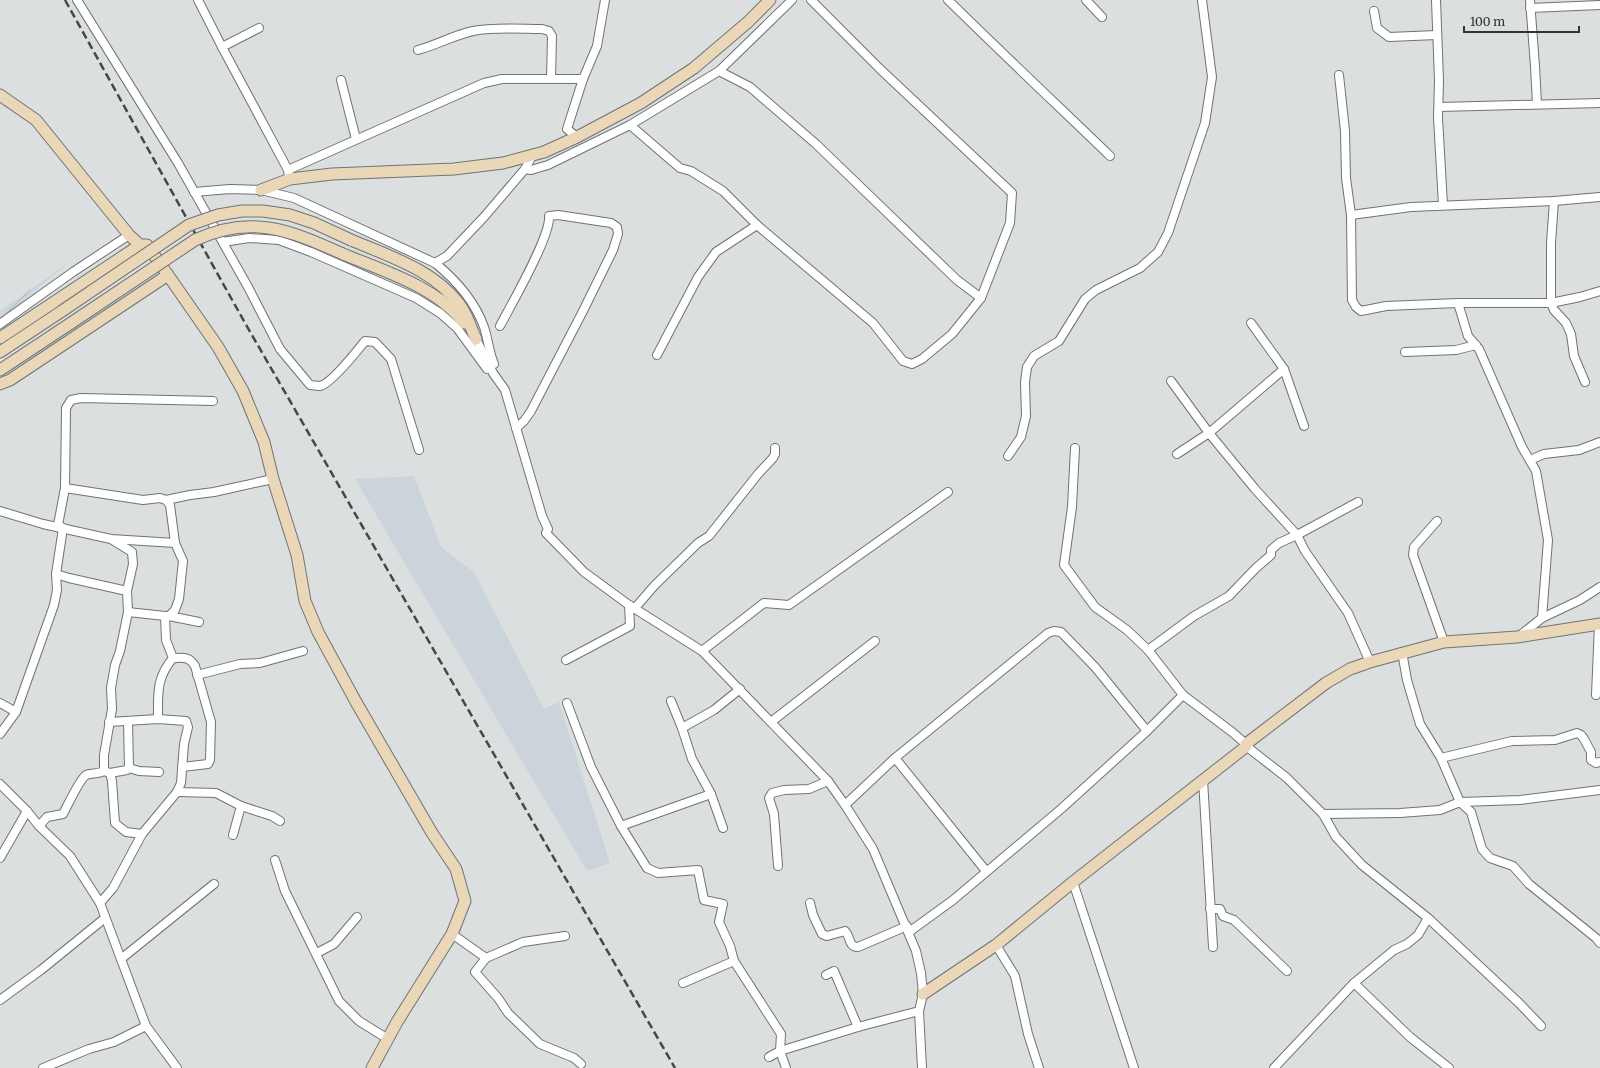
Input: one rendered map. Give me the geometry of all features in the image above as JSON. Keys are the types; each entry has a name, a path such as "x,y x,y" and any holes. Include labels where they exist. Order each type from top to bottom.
{"main road":[{"path":"261,190 289,174 332,174 454,169 502,164 532,156 577,137 641,103 694,68 748,22 770,0"},
{"path":"0,95 36,120 129,235 140,245"},
{"path":"0,352 189,225 218,215 242,211 263,211 290,215 314,222 422,271 446,290 462,308 476,338"},
{"path":"0,370 195,240 213,232 233,228 259,227 301,235 413,284 444,301 458,314 476,338"},
{"path":"0,338 140,245 147,245 218,346 243,390 264,442 273,479 297,555 306,601 318,632 356,702 432,833 456,869 465,901 452,934 397,1022 372,1068"},
{"path":"0,384 10,380 168,275"},
{"path":"923,994 996,945 1246,745 1326,683 1350,669 1402,652 1444,642 1517,637 1599,624"}],"street":[{"path":"77,0 194,192 248,287 280,349 310,384 319,386 326,383 366,341 375,342 391,359 419,450"},
{"path":"198,0 289,174 356,139 484,83 502,79 583,79"},
{"path":"577,137 567,129 583,79 597,46 605,0"},
{"path":"525,169 531,170 548,164 630,125 719,71 792,0"},
{"path":"630,125 680,168 691,171 723,191 757,224 873,323 902,360 912,364 922,359 952,334 981,298 1010,223 1012,193 886,74 811,0"},
{"path":"948,0 1110,156"},
{"path":"1086,0 1102,17"},
{"path":"1008,456 1021,437 1026,416 1025,382 1027,367 1034,356 1059,341 1085,299 1096,290 1140,268 1158,252 1168,233 1205,123 1212,77 1202,0"},
{"path":"1436,0 1438,118 1443,205"},
{"path":"1537,104 1536,66 1530,4 1600,5"},
{"path":"1374,12 1377,28 1389,37 1437,34"},
{"path":"222,47 259,28"},
{"path":"418,50 476,30 542,29 549,31 552,36 551,78"},
{"path":"719,71 750,87 816,144 957,280 981,298"},
{"path":"1339,75 1346,178 1351,215 1352,300 1356,307 1361,311 1386,306 1458,303 1551,303 1600,291"},
{"path":"341,80 356,139"},
{"path":"1439,107 1600,103"},
{"path":"435,263 447,256 479,223 525,169 532,156"},
{"path":"194,192 230,189 261,190 294,198 435,263 451,276 472,303 484,327 490,356 505,390 542,516 548,529 546,533 584,572 632,606 702,651 828,781 845,804 873,849 908,929 919,961 923,994 919,1011 922,1068"},
{"path":"1351,215 1411,207 1554,201 1600,197"},
{"path":"1554,201 1551,243 1551,303 1554,310 1566,323 1571,334 1574,356 1585,382"},
{"path":"500,326 537,251 549,221 549,216 558,215 611,223 617,227 618,234 613,250 583,311 531,411 524,421 516,428"},
{"path":"657,355 698,277 716,252 757,224"},
{"path":"0,324 73,272 129,235"},
{"path":"223,242 249,238 278,240 311,252 416,298 440,313 457,328 479,359 505,390"},
{"path":"1458,303 1468,336 1479,349 1522,447 1536,471 1548,540 1542,618"},
{"path":"1251,323 1284,369 1304,426"},
{"path":"476,338 493,373 505,390"},
{"path":"1404,352 1456,350 1476,345"},
{"path":"1177,454 1209,433 1284,369"},
{"path":"1171,381 1209,433 1255,489 1298,535 1305,551 1348,613 1370,662"},
{"path":"63,528 58,525 65,488 66,408 71,400 81,398 213,401"},
{"path":"1530,460 1544,454 1579,450 1600,442"},
{"path":"566,660 630,626 632,606 698,543 709,536 758,474 773,458 775,448"},
{"path":"1075,448 1072,506 1064,565 1095,607 1127,630 1148,650 1182,695 1232,732 1287,778 1323,814 1336,837 1362,865 1428,918 1448,938 1472,958 1541,1026"},
{"path":"65,488 143,500 160,498 166,500 214,492 273,479"},
{"path":"702,651 764,603 789,605 948,492"},
{"path":"166,500 170,505 175,543 183,561 179,599 175,610 167,616"},
{"path":"1148,650 1194,616 1229,596 1271,555 1271,550 1276,546 1358,502"},
{"path":"0,511 43,524 111,539 175,543"},
{"path":"1437,521 1414,547 1413,555 1444,642"},
{"path":"0,734 16,712 54,605 57,590 56,574 63,528"},
{"path":"111,539 132,552 133,564 127,591 128,612 111,688 112,709 104,755 107,772 112,781 115,824 126,832 142,834"},
{"path":"56,574 127,591"},
{"path":"1517,637 1542,618 1580,600 1600,587"},
{"path":"128,612 167,616 199,622"},
{"path":"167,616 166,640 173,658"},
{"path":"1596,695 1599,624"},
{"path":"845,804 895,758 1048,633 1054,631 1061,632 1095,667 1147,731"},
{"path":"771,722 875,641"},
{"path":"197,675 240,664 260,663 303,651"},
{"path":"1402,652 1407,680 1420,724 1441,758 1460,802 1470,812 1482,849 1490,858 1513,866 1529,884 1596,938 1600,943"},
{"path":"158,719 158,692 160,678 164,668 173,658 185,658 191,660 195,666 211,722 210,760 208,764 182,767"},
{"path":"682,728 714,710 740,689"},
{"path":"810,903 813,915 822,934 827,936 845,931 852,945 855,947 908,929 952,900 1061,809 1147,731 1182,695"},
{"path":"671,701 692,759 711,794 723,828"},
{"path":"0,703 16,712"},
{"path":"567,703 590,767 621,826 647,868 658,873 698,870 704,900 723,904 719,922 730,946 734,961 781,1034 780,1051 786,1068"},
{"path":"100,903 113,888 142,834 177,792 181,783 184,744 188,727 186,721 158,719 109,722"},
{"path":"128,721 129,768"},
{"path":"1441,758 1512,741 1555,740 1577,733 1584,738 1591,752 1591,760 1596,763 1600,762"},
{"path":"895,758 986,871"},
{"path":"39,826 47,817 63,814 79,782 86,775 127,770 129,768 139,772 159,772"},
{"path":"1203,780 1213,947"},
{"path":"778,866 774,814 769,798 772,793 784,790 809,789 828,781"},
{"path":"0,784 27,811 39,826 70,856 100,903 146,1026 177,1068"},
{"path":"1323,814 1433,811 1440,810 1460,802 1520,800 1600,790"},
{"path":"177,792 216,793 241,806 272,816 280,821"},
{"path":"621,826 711,794"},
{"path":"233,835 241,806"},
{"path":"0,858 27,811"},
{"path":"275,860 285,891 339,1001 359,1021 388,1039"},
{"path":"1073,882 1134,1068"},
{"path":"121,959 214,884"},
{"path":"1210,909 1220,909 1223,916 1234,920 1287,971"},
{"path":"316,953 334,944 357,917"},
{"path":"0,1000 41,970 105,918"},
{"path":"1279,1066 1354,983 1394,950 1413,940 1421,931 1428,918"},
{"path":"452,934 486,958"},
{"path":"565,936 523,942 486,958 475,972 498,998 508,1013 540,1044 574,1058 581,1064"},
{"path":"996,945 1016,976 1028,1034 1039,1068"},
{"path":"683,983 734,961"},
{"path":"826,975 834,971 858,1027"},
{"path":"1354,983 1410,1037 1450,1068"},
{"path":"769,1057 780,1051 858,1027 919,1011"},
{"path":"43,1068 89,1049 114,1042 146,1026"}],"shaded area":[{"path":"67,264 0,320 0,311"},
{"path":"414,476 441,547 474,572 544,709 559,702 610,863 587,871 355,479"}],"railway":[{"path":"65,0 245,323 675,1068"}]}
